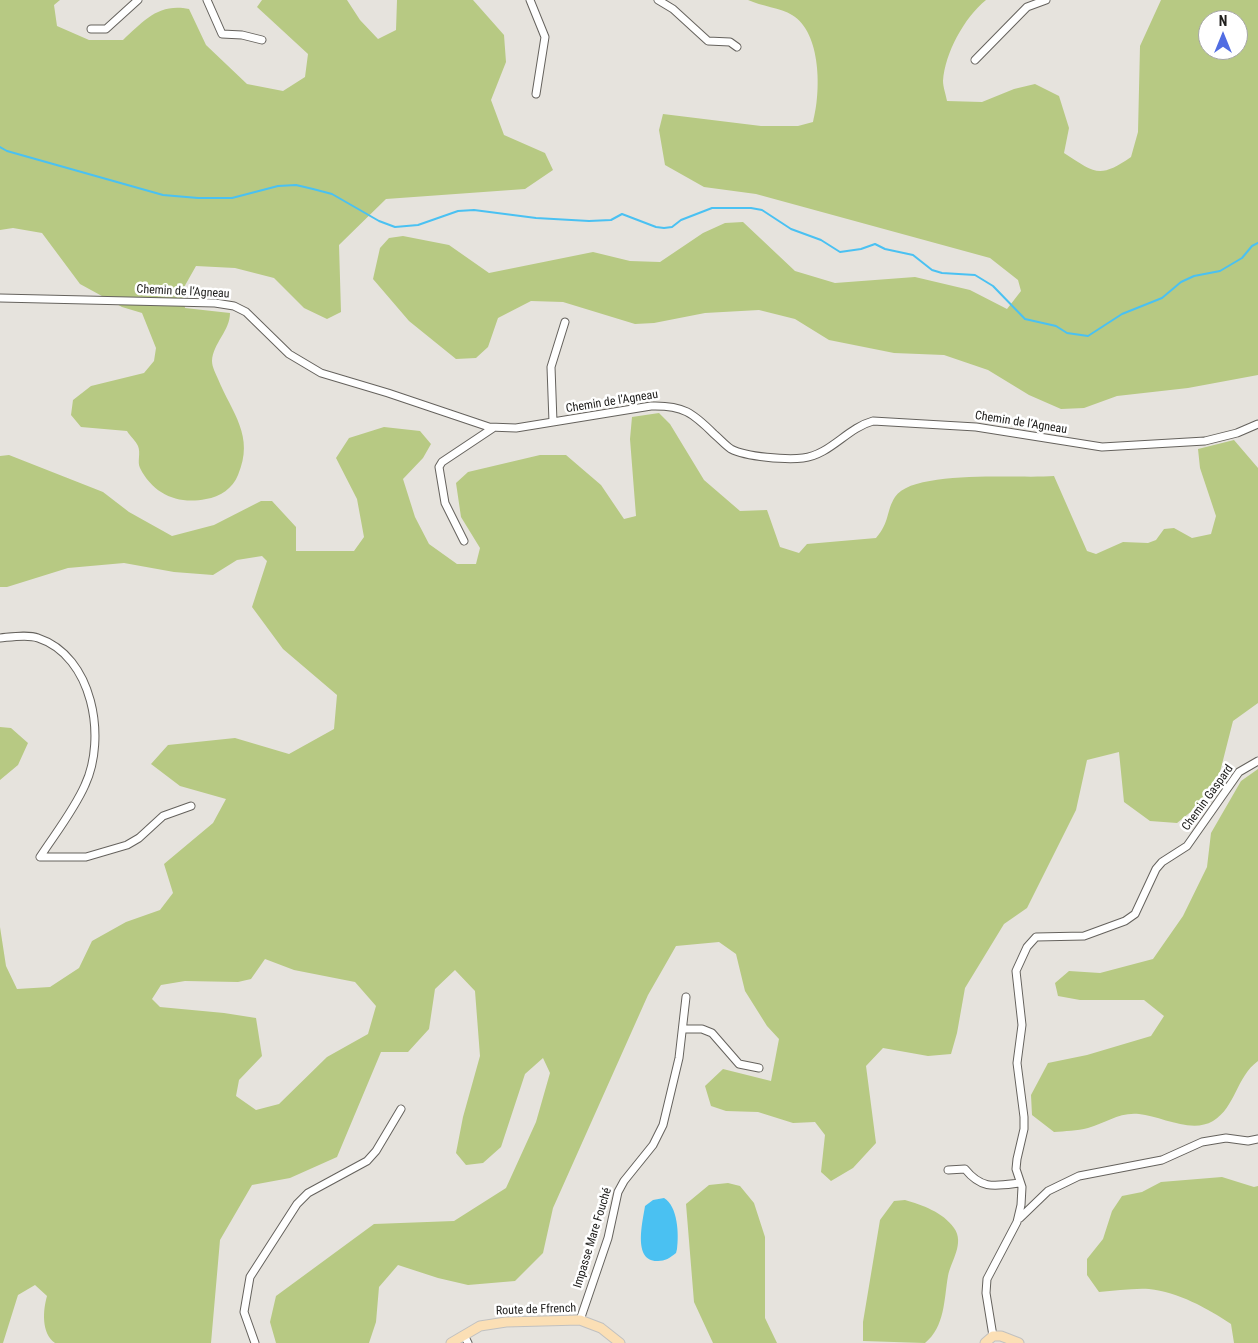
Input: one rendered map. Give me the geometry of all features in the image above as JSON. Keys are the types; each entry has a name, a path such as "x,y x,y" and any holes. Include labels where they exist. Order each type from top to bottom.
{"main road":[{"name":"Route de Ffrench","path":"451,1343 466,1339 480,1326 506,1322 580,1320 601,1328 620,1343"},
{"path":"985,1343 994,1336 1002,1336 1019,1343"}],"street":[{"path":"91,29 106,29 138,0"},
{"path":"207,0 222,34 242,35 262,40"},
{"path":"530,0 545,37 536,94"},
{"path":"658,0 673,9 708,41 730,42 737,47"},
{"path":"975,60 1027,7 1046,0"},
{"name":"Chemin de l’Agneau","path":"0,298 206,303 234,306 258,321 289,354 321,373 493,428 516,428 651,406 672,406 694,414 725,445 738,452 795,459 816,455 860,426 873,421 976,427 1102,447 1205,441 1237,433 1258,424"},
{"path":"553,422 551,367 565,322"},
{"path":"464,542 444,503 439,467 442,462 493,428"},
{"path":"0,638 36,637 54,645 76,665 91,702 94,739 93,762 85,786 40,857 86,858 127,845 139,838 163,816 191,806"},
{"name":"Chemin Gaspard","path":"994,1336 986,1293 987,1279 1017,1222 1021,1205 1017,1159 1024,1129 1024,1117 1017,1063 1022,1025 1016,976 1027,947 1036,937 1084,936 1124,922 1135,914 1156,869 1162,862 1187,846 1239,772 1258,761"},
{"name":"Impasse Mare Fouché","path":"580,1320 608,1238 618,1192 653,1145 663,1125 677,1072 684,1029 686,997"},
{"path":"684,1029 707,1030 712,1033 739,1064 760,1068"},
{"path":"255,1343 244,1312 250,1277 297,1204 308,1193 367,1161 376,1151 401,1108"},
{"path":"1017,1222 1026,1210 1048,1191 1079,1176 1162,1160 1202,1142 1226,1138 1248,1141 1258,1139"},
{"path":"948,1170 965,1169 972,1179 982,1184 1020,1183"}],"green space":[{"path":"0,0 60,0 54,5 57,26 89,40 123,40 145,20 160,11 178,8 189,9 206,45 247,84 283,91 305,77 308,54 257,7 262,0 347,0 360,20 378,39 396,30 397,0 473,0 504,35 506,62 491,100 504,135 545,153 553,170 525,189 386,199 339,245 341,312 327,319 304,308 274,278 235,268 196,266 183,289 185,308 230,313 227,326 215,348 212,363 240,425 244,448 243,461 236,480 225,491 206,499 176,499 159,491 145,477 139,466 138,446 127,431 81,427 71,415 73,400 91,386 144,373 154,361 156,348 142,313 122,307 80,284 42,233 13,228 0,230"},
{"path":"748,0 986,0 963,26 947,59 943,86 947,101 982,102 1014,89 1035,84 1059,96 1069,128 1064,153 1090,169 1104,171 1131,157 1138,132 1140,46 1161,0 1258,0 1258,375 1188,388 1117,396 1084,408 1061,409 1029,395 988,370 944,355 894,353 829,340 795,319 759,310 705,313 654,323 635,324 563,302 531,301 498,318 488,347 476,358 456,359 409,321 373,279 380,248 389,238 403,236 449,245 489,273 593,252 630,261 660,262 703,233 725,223 743,222 795,271 835,283 915,277 970,290 1007,309 1021,291 1018,280 990,258 756,194 704,187 665,165 659,130 663,114 761,126 798,126 813,122 816,110 818,80 814,49 809,35 802,24 792,15"},
{"path":"659,413 670,424 704,480 740,511 767,510 780,547 799,553 807,544 876,538 884,527 895,497 906,488 923,482 969,477 1054,476 1087,551 1096,554 1123,542 1148,543 1156,540 1164,529 1174,528 1192,538 1211,534 1216,516 1200,468 1198,449 1234,440 1258,468 1258,703 1233,721 1220,772 1198,806 1177,823 1150,821 1124,802 1119,752 1087,760 1076,810 1027,908 1004,924 965,988 957,1033 951,1054 928,1056 883,1048 866,1066 876,1143 853,1168 831,1181 821,1172 825,1135 815,1122 793,1123 758,1112 726,1111 711,1106 705,1086 723,1069 771,1081 779,1039 767,1026 745,991 736,954 719,942 676,946 648,995 553,1208 543,1253 515,1281 468,1285 438,1278 398,1265 379,1287 376,1322 369,1343 276,1343 270,1322 276,1296 374,1224 454,1221 506,1188 536,1122 550,1073 543,1058 525,1074 501,1147 483,1163 466,1165 456,1153 463,1117 480,1056 475,991 455,970 435,989 429,1029 408,1052 381,1052 337,1157 290,1178 252,1185 220,1240 211,1343 55,1343 50,1339 45,1327 44,1314 47,1296 35,1285 18,1295 3,1343 0,1343 0,927 6,966 17,989 50,987 79,968 92,941 126,922 160,910 173,893 164,864 213,823 226,799 180,786 151,764 168,745 235,738 289,754 334,729 337,695 283,649 252,607 267,561 262,556 237,560 213,575 174,572 124,563 68,568 7,587 0,587 0,456 9,455 103,492 129,512 172,536 214,525 261,501 272,501 296,527 296,551 354,551 364,537 357,499 336,458 349,438 384,427 420,431 431,444 423,458 403,479 415,517 429,544 457,564 476,564 480,548 461,517 456,483 468,472 540,455 566,455 601,485 624,519 636,516 630,439 632,417","holes":["265,959 294,970 355,982 376,1006 368,1034 327,1057 279,1104 256,1110 236,1096 239,1080 262,1056 256,1018 160,1007 152,999 161,985 185,981 238,982 251,979"]},
{"path":"0,727 11,728 28,743 18,765 0,780"},
{"path":"1258,769 1258,1061 1245,1075 1227,1108 1213,1121 1204,1125 1186,1125 1148,1115 1132,1114 1119,1116 1084,1129 1054,1132 1032,1115 1031,1095 1048,1063 1087,1055 1151,1036 1164,1016 1144,1000 1080,1000 1058,996 1055,983 1069,971 1100,973 1153,959 1183,916 1207,867 1211,833 1241,781"},
{"path":"1222,1177 1254,1187 1258,1186 1258,1343 1234,1343 1231,1324 1212,1312 1171,1293 1149,1289 1099,1292 1087,1275 1087,1259 1103,1239 1112,1211 1122,1196 1142,1192 1161,1182"},
{"path":"728,1183 740,1186 754,1203 765,1237 765,1318 777,1343 713,1343 694,1302 686,1204 709,1185"},
{"path":"905,1200 938,1213 949,1222 957,1234 958,1246 948,1276 940,1321 932,1336 925,1343 863,1341 863,1322 880,1220 894,1201"}],"water":[{"path":"664,1198 669,1202 675,1214 678,1243 676,1253 667,1259 650,1260 645,1255 641,1240 645,1206 653,1200"}],"waterway":[{"path":"0,147 7,151 163,195 232,198 278,186 296,185 332,194 379,221 395,227 418,225 458,211 474,210 536,218 589,221 611,220 622,214 656,227 664,228 672,227 681,220 712,208 751,208 762,210 791,229 821,240 840,252 861,249 875,244 885,249 913,255 932,270 942,273 975,275 993,286 1025,319 1056,326 1067,333 1088,336 1122,314 1162,298 1181,282 1194,276 1220,271 1242,258 1252,246 1258,243"}]}
